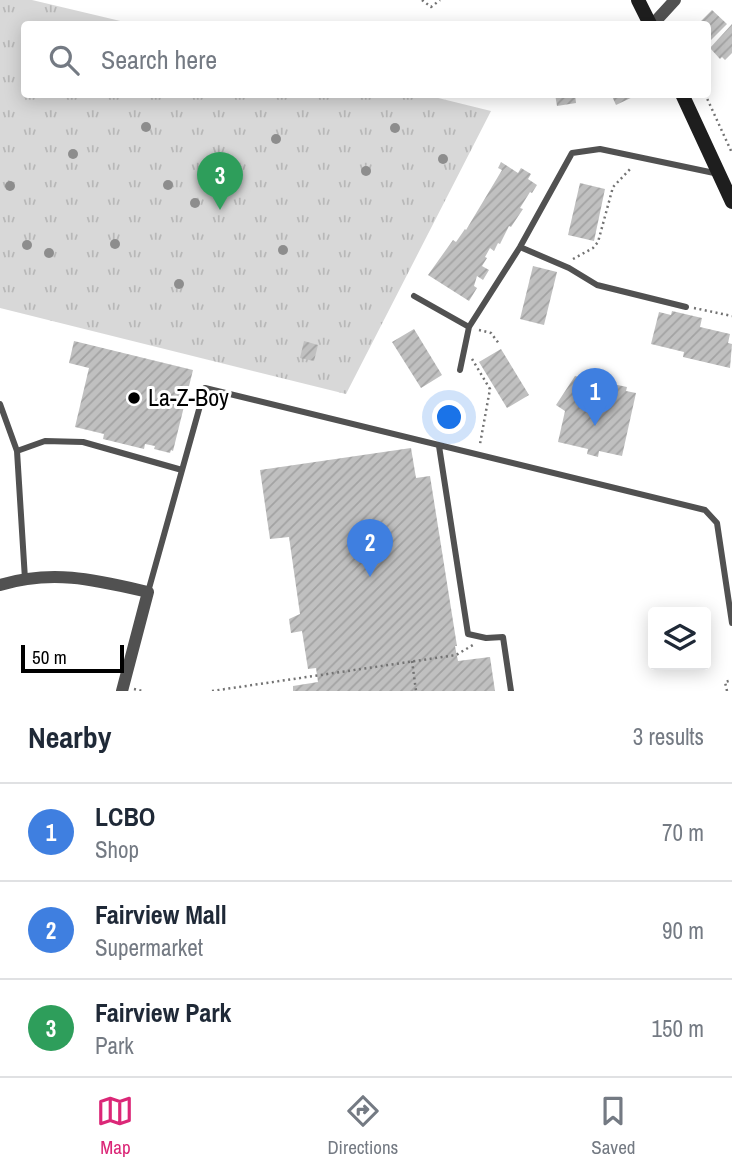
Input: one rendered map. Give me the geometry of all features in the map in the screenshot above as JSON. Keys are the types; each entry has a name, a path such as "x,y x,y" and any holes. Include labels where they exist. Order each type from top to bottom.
{"main road":[{"path":"638,0 649,21"},
{"path":"684,98 732,202"}],"street":[{"path":"654,21 675,0"},
{"path":"0,585 44,576 74,576 148,592 122,691"}],"lane":[{"path":"460,370 469,327 520,247 572,153 600,149 719,174"},
{"path":"520,247 562,265 597,285 686,307"},
{"path":"414,296 469,327"},
{"path":"148,592 205,388 705,510 717,523 732,623"},
{"path":"0,404 17,452 25,579"},
{"path":"17,452 45,441 83,442 182,470"},
{"path":"439,446 468,634 486,638 503,637 511,691"},
{"path":"723,562 732,559"}],"path":[{"path":"422,0 431,7 440,0"},
{"path":"707,98 732,153"},
{"path":"562,265 593,248 598,242 613,187 642,157"},
{"path":"686,307 732,316"},
{"path":"469,327 491,333 500,345"},
{"path":"465,347 490,389 477,455"},
{"path":"212,691 456,655 486,638"},
{"path":"412,661 416,691"},
{"path":"727,691 726,682 732,680"}],"green space":[{"path":"0,0 32,0 120,21 21,21 21,98 438,98 491,111 346,394 0,308"}],"building":[{"path":"712,10 727,24 711,40 711,21 701,21"},
{"path":"732,24 732,53 725,60 722,57 720,59 711,47"},
{"path":"556,98 575,98 576,103 557,106"},
{"path":"613,98 631,98 616,105"},
{"path":"501,162 518,173 521,168 531,174 528,179 537,185 532,193 530,192 520,208 523,209 511,227 509,226 500,244 498,243 494,251 490,248 482,266 489,270 483,280 477,276 474,286 477,288 469,301 428,275 453,240 456,242 466,230 502,170 498,168"},
{"path":"580,183 605,189 594,241 568,235"},
{"path":"533,266 557,272 544,325 520,319"},
{"path":"672,311 702,318 700,327 730,334 730,368 683,357 684,352 651,344 659,312 671,315"},
{"path":"414,329 442,375 421,388 392,342"},
{"name":"La-Z-Boy","path":"74,341 193,370 173,451 170,453 154,449 155,446 145,444 144,449 103,439 104,434 75,427 89,368 69,363"},
{"path":"304,341 318,345 314,361 300,358"},
{"path":"501,349 529,395 507,408 479,362"},
{"path":"575,376 627,387 626,391 636,393 622,456 599,451 598,457 587,454 588,449 558,442 565,411 556,405"},
{"path":"411,448 416,478 430,476 458,661 490,657 495,691 293,691 293,686 318,682 316,668 308,669 302,631 291,633 289,619 300,614 289,537 270,539 260,470"}],"place":[{"name":"Fairview Park","path":"220,210"},
{"name":"La-Z-Boy","path":"134,398"},
{"name":"LCBO","path":"595,426"},
{"name":"Fairview Mall","path":"370,577"}]}
